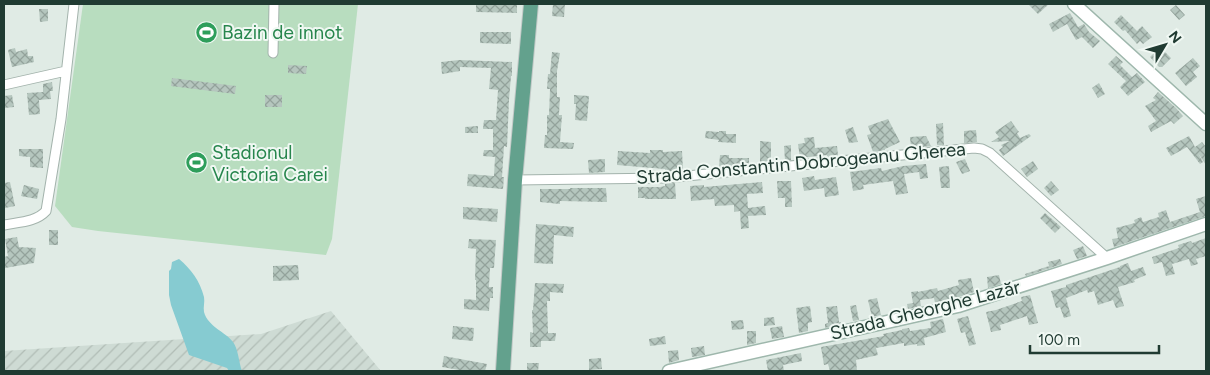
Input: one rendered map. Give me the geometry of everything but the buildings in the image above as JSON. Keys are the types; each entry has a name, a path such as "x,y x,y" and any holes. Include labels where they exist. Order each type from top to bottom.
{"main road":[{"path":"503,371 515,180 532,4"},
{"path":"1074,4 1206,124"},
{"name":"Strada Gheorghe Lazăr","path":"669,371 958,306 1206,224"}],"street":[{"path":"4,225 34,219 42,216 46,211 61,118 74,4"},
{"path":"273,53 274,4"},
{"path":"4,84 66,71"},
{"name":"Strada Constantin Dobrogeanu Gherea","path":"515,180 666,178 964,149 982,149 990,153 1107,258"}],"shaded area":[{"path":"331,311 381,371 4,371 4,351 261,334"}],"green space":[{"path":"83,4 358,4 332,239 326,255 72,227 55,206"}],"water":[{"path":"179,259 191,271 200,286 204,297 204,310 209,322 230,338 235,345 242,371 229,371 227,368 189,355 169,295 169,271 172,262"}],"place":[{"name":"Bazin de innot","path":"206,32"},
{"name":"Stadionul Victoria Carei","path":"196,163"}]}
